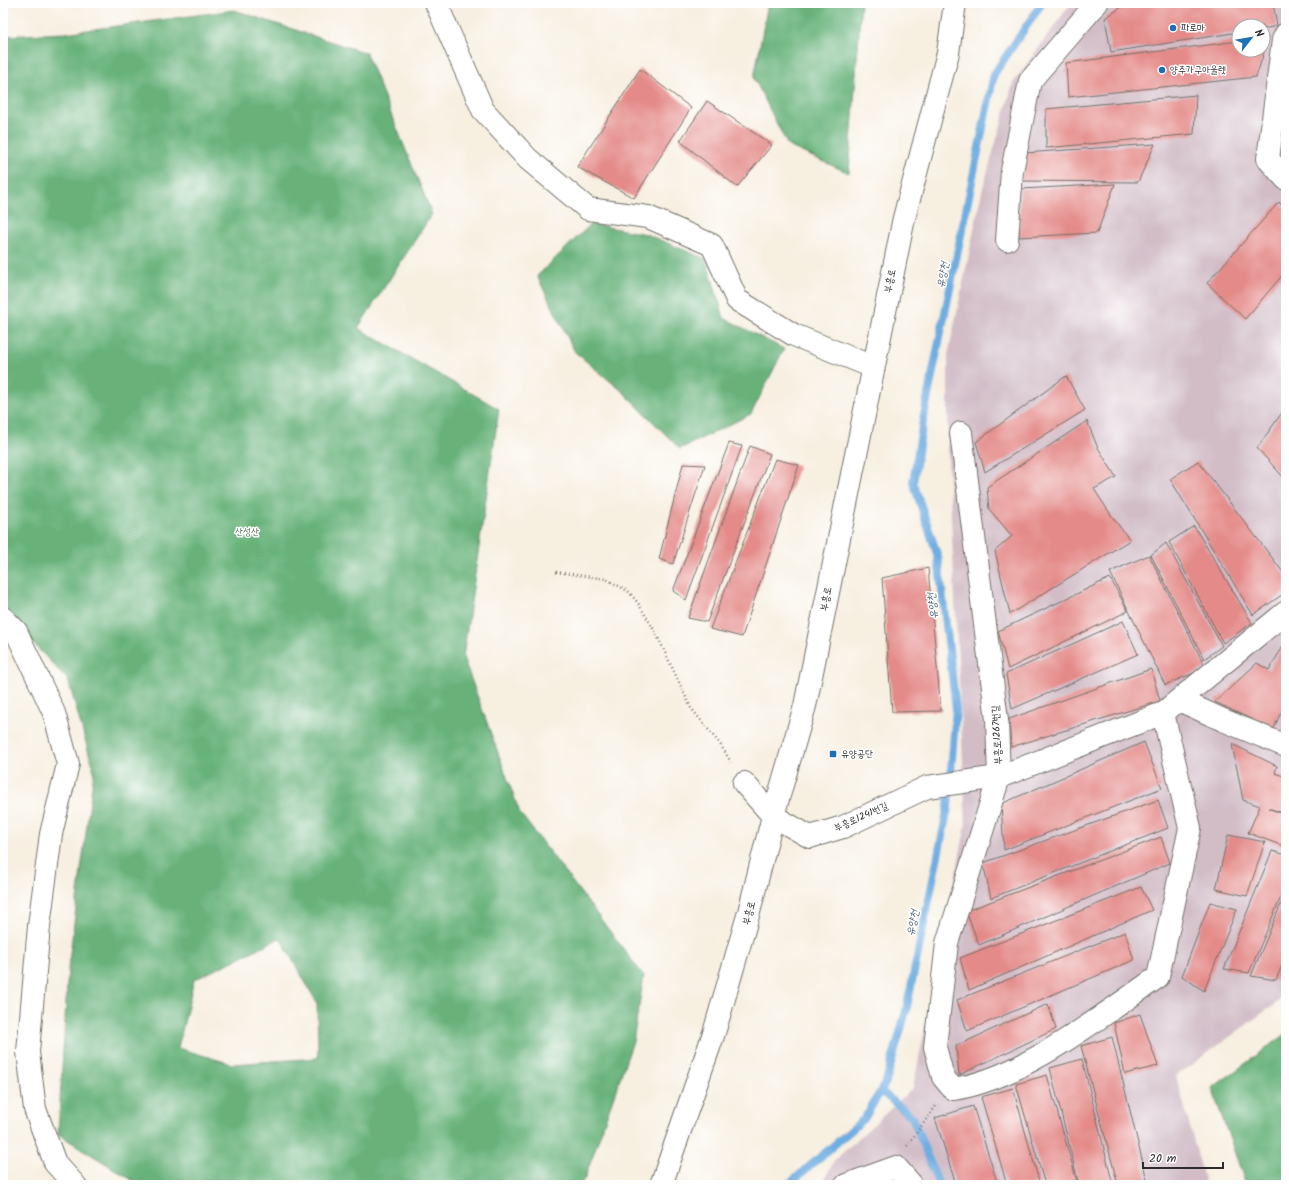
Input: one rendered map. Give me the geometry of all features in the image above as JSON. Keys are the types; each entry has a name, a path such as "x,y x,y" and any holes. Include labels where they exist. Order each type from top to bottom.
{"main road":[{"path":"436,3 483,110 528,159 588,209 648,217 712,245 737,300 794,335 873,367"},
{"name":"부흥로","path":"661,1185 714,1033 749,912 773,816 805,706 904,218 948,53 955,3"},
{"path":"1007,240 1012,171 1030,81 1097,3"},
{"path":"1286,34 1283,40 1268,159 1286,179"},
{"name":"부흥로1267번길","path":"961,433 997,720 999,777 1171,707 1286,612"},
{"path":"3,618 16,631 54,713 68,764 51,834 39,926 28,1052 34,1109 55,1163 75,1185"},
{"path":"999,777 948,943 935,1047 943,1077 953,1089 973,1086 987,1081 1041,1055 1158,977 1190,828 1171,707 1223,720 1286,746"},
{"name":"부흥로1241번길","path":"744,783 773,816 810,837 843,827 927,787 999,777"},
{"path":"846,1185 896,1167 912,1185"}],"path":[{"path":"556,572 606,579 628,591 638,603 656,633 691,708 720,744 744,783"},
{"path":"912,1137 935,1108"}],"shaded area":[{"path":"1071,3 1286,3 1286,996 1176,1076 1206,1185 821,1185 835,1160 913,1088 966,824 948,457 948,355 982,191 1013,83"}],"green space":[{"path":"768,3 861,3 849,173 788,146 754,78"},
{"name":"산성산","path":"234,10 366,53 432,214 358,328 499,409 463,657 520,813 644,976 633,1041 585,1178 580,1185 140,1185 58,1134 68,969 94,771 68,680 3,612 3,36 65,33","holes":["280,938 317,1003 318,1058 232,1064 178,1048 194,980"]},
{"path":"591,224 646,234 706,259 724,318 784,349 751,414 680,449 622,391 575,352 537,276"},
{"path":"1286,1034 1286,1185 1246,1185 1212,1088"}],"building":[{"name":"파로마","path":"1128,3 1273,3 1277,26 1271,27 1271,18 1231,18 1231,33 1111,52 1105,18"},
{"name":"양주가구아울렛","path":"1231,42 1231,58 1262,58 1256,77 1068,97 1066,63"},
{"path":"640,69 691,108 634,198 577,167"},
{"path":"1196,95 1194,134 1046,148 1046,109"},
{"path":"707,101 772,145 737,187 680,141"},
{"path":"1155,144 1138,182 1022,181 1024,153"},
{"path":"1115,184 1097,233 1019,237 1021,189"},
{"path":"1279,202 1286,210 1286,271 1245,319 1207,283"},
{"path":"1066,376 1085,410 985,472 976,442"},
{"path":"1286,407 1286,480 1257,448"},
{"path":"1087,421 1097,446 1116,477 1094,489 1113,518 1130,540 1010,614 995,551 1012,536 989,509 987,487"},
{"path":"729,443 742,446 686,600 673,591"},
{"path":"750,446 770,454 707,622 688,618"},
{"path":"775,459 799,465 742,637 710,629"},
{"path":"1198,461 1286,576 1286,592 1253,615 1170,479"},
{"path":"683,464 705,465 673,564 659,559"},
{"path":"1194,526 1252,623 1223,643 1169,542"},
{"path":"1166,543 1222,646 1204,659 1151,555"},
{"path":"1149,555 1206,668 1165,685 1110,572"},
{"path":"928,568 941,711 892,712 882,578"},
{"path":"1110,578 1128,611 1008,669 998,631"},
{"path":"1123,621 1138,654 1012,709 1006,674"},
{"path":"1286,641 1286,702 1273,730 1215,702 1257,663 1269,670"},
{"path":"1151,669 1160,701 1011,747 1009,719"},
{"path":"1286,721 1286,737 1280,735"},
{"path":"1144,742 1162,788 1004,850 1001,804"},
{"path":"1232,744 1277,766 1275,773 1286,777 1286,814 1268,808 1286,815 1286,847 1248,833 1260,806 1243,800"},
{"path":"1158,800 1168,828 991,898 983,863"},
{"path":"1228,835 1265,842 1247,896 1216,889"},
{"path":"1161,837 1170,863 979,945 966,911"},
{"path":"1272,851 1286,855 1286,885 1249,973 1224,969"},
{"path":"1141,887 1152,910 969,990 960,958"},
{"path":"1286,892 1286,956 1276,980 1251,976"},
{"path":"1210,902 1237,909 1204,991 1182,976"},
{"path":"1125,932 1134,960 967,1031 957,1000"},
{"path":"1048,1004 1056,1029 959,1075 956,1046"},
{"path":"1140,1014 1158,1066 1125,1074 1114,1023"},
{"path":"1112,1037 1147,1180 1133,1185 1118,1185 1081,1046"},
{"path":"1082,1059 1113,1185 1079,1185 1050,1068"},
{"path":"1047,1075 1078,1185 1045,1185 1016,1084"},
{"path":"1013,1088 1040,1185 1007,1185 981,1097"},
{"path":"973,1106 998,1185 956,1185 935,1118"}],"waterway":[{"name":"유양천","path":"788,1185 864,1119 886,1082 906,1011 948,807 956,709 938,557 913,482 924,415 994,74 1042,3"},
{"path":"881,1091 912,1117 939,1185"}],"place":[{"name":"파로마","path":"1173,28"},
{"name":"양주가구아울렛","path":"1162,70"},
{"name":"유양공단","path":"833,754"}]}
